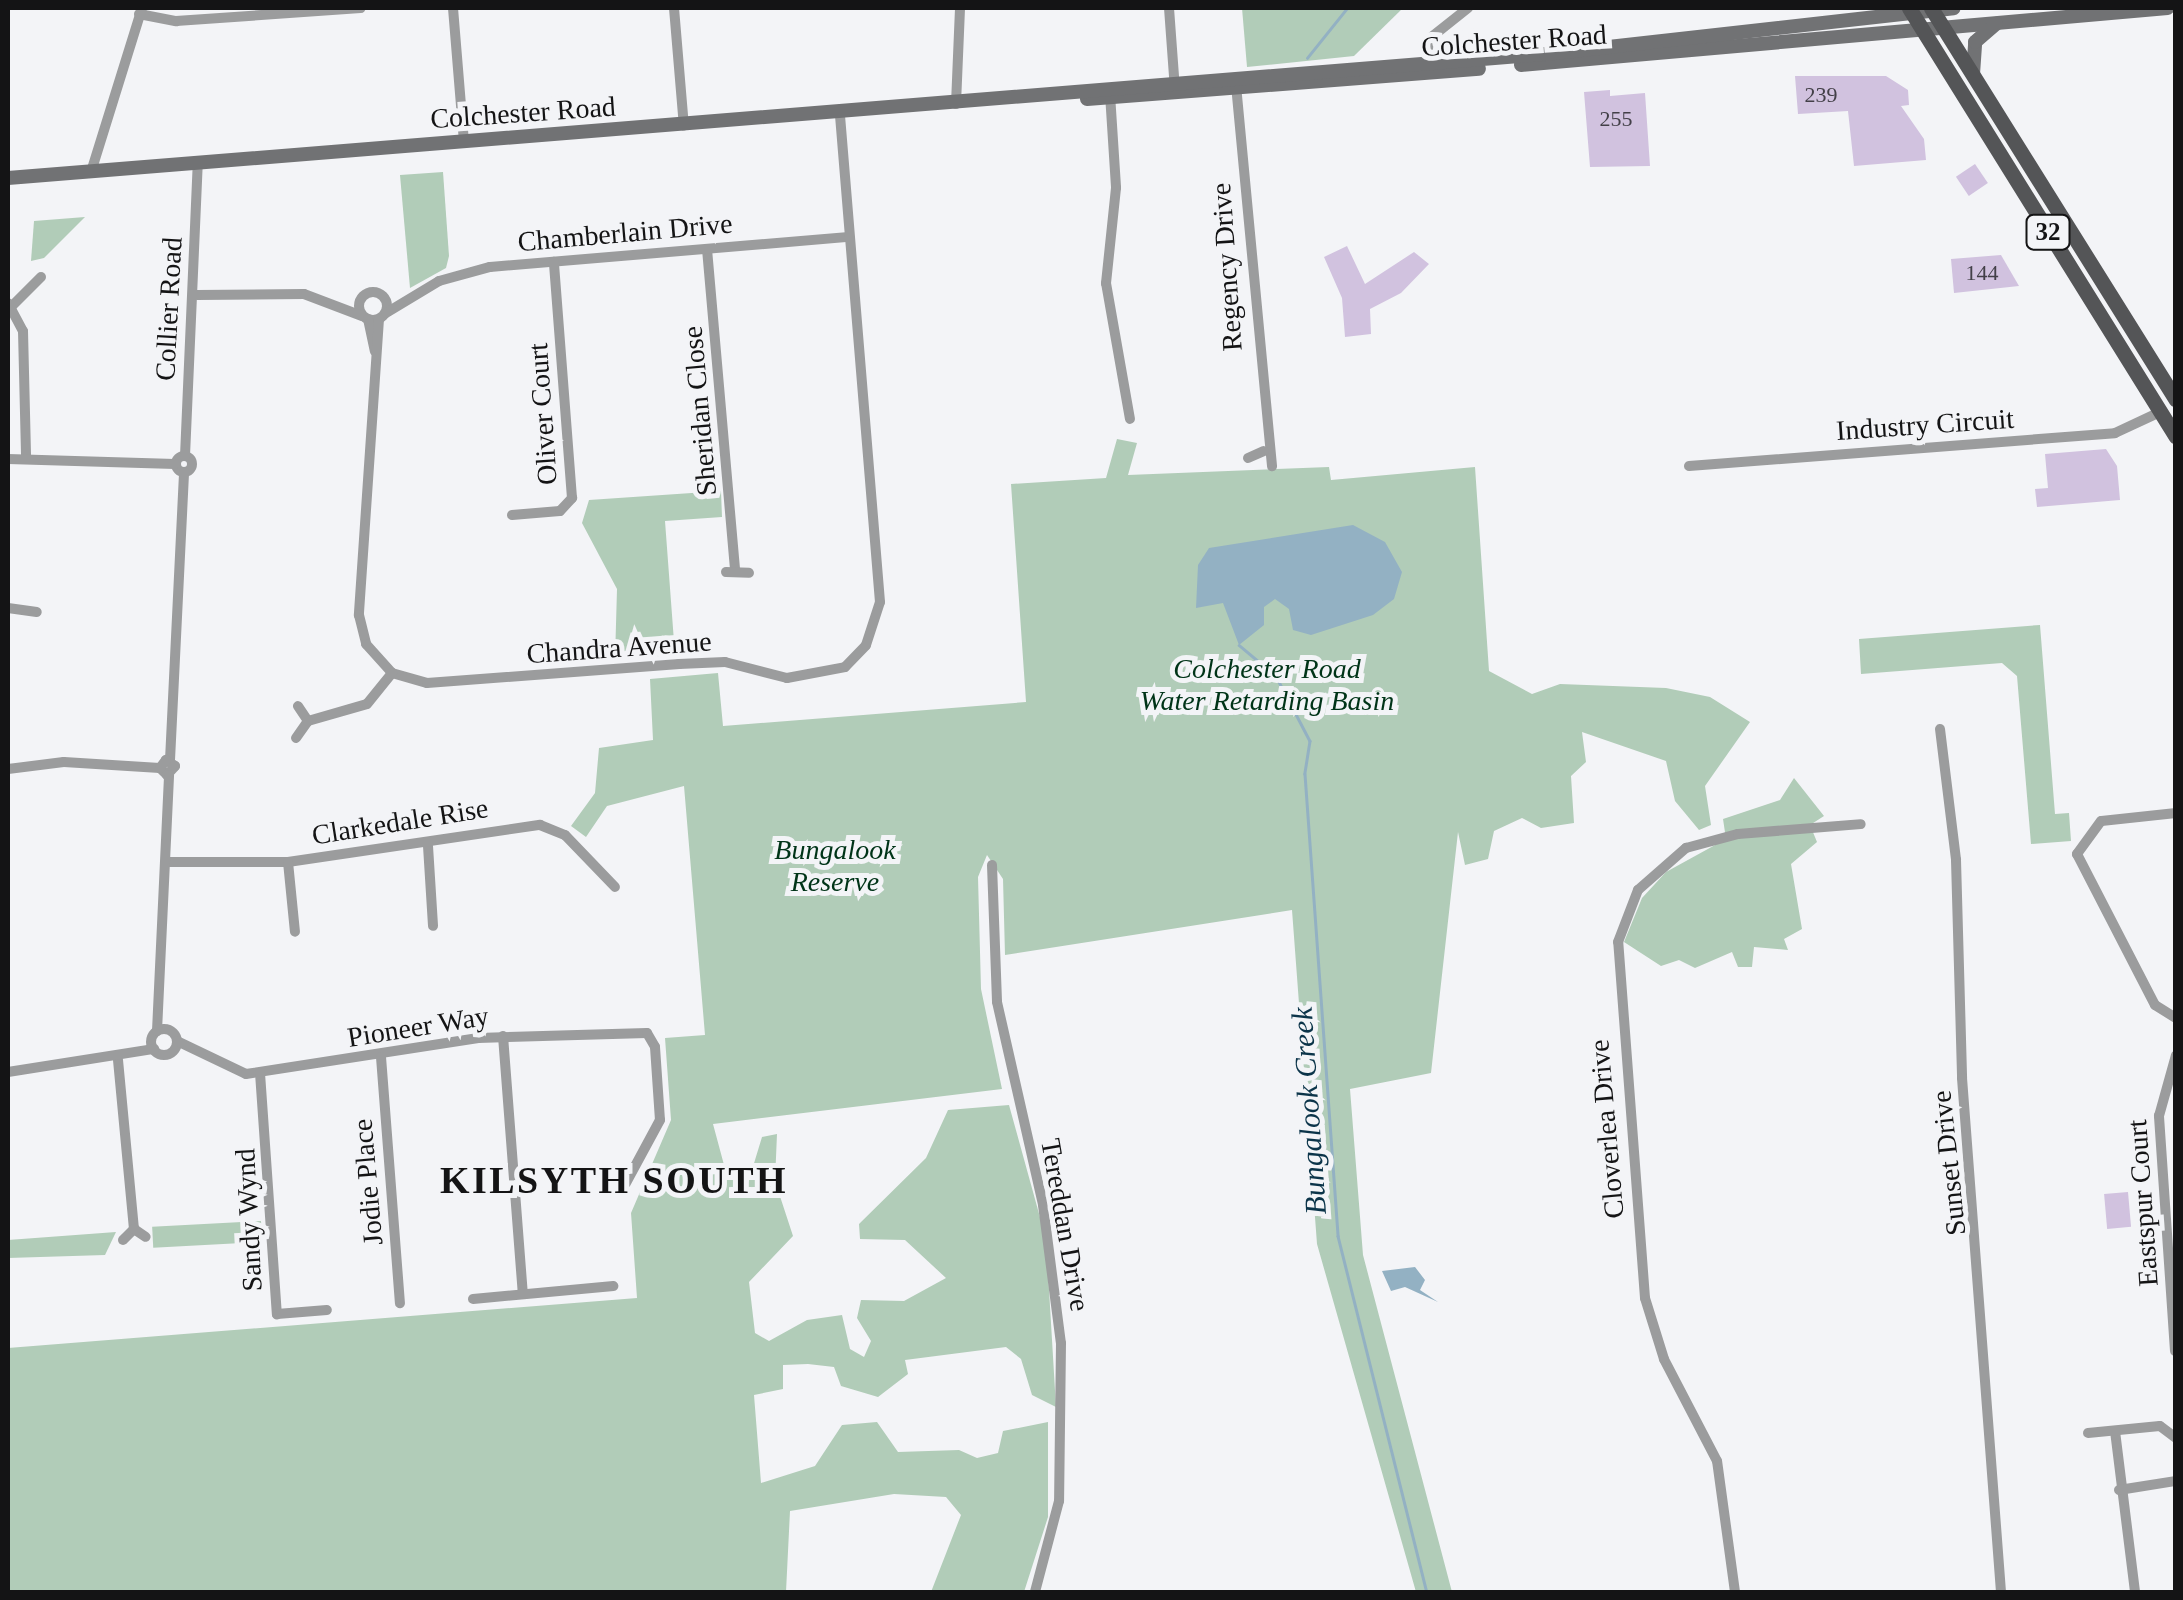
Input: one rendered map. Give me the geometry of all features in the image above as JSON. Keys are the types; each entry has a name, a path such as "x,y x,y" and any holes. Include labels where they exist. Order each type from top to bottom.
{"main road":[{"name":"32","path":"1932,8 2176,400"},
{"name":"Colchester Road","path":"1429,68 1859,12 1952,8"},
{"name":"Colchester Road","path":"2070,8 2110,11"},
{"name":"Colchester Road","path":"8,178 1236,86 2167,8"},
{"name":"32","path":"1910,9 2176,437"},
{"path":"1972,74 1975,42 2002,21"}],"street":[{"path":"92,172 140,11 176,21 361,8"},
{"path":"453,8 464,142"},
{"path":"674,8 684,126"},
{"path":"956,104 960,8"},
{"path":"1169,8 1175,89"},
{"path":"1429,68 1429,39 1468,8"},
{"name":"Regency Drive","path":"1236,86 1264,451 1272,466"},
{"path":"1110,94 1116,188 1106,283 1130,419"},
{"name":"Chandra Avenue","path":"392,673 440,683 725,662 802,678 856,657 877,626 880,602 840,114"},
{"name":"Collier Road","path":"164,772 170,760 181,464 197,295 198,164"},
{"name":"Chamberlain Drive","path":"374,317 413,301 460,273 849,236"},
{"name":"Sheridan Close","path":"707,249 730,570 748,573"},
{"name":"Oliver Court","path":"512,515 560,511 572,494 554,262"},
{"path":"26,458 24,330 10,304 41,277"},
{"path":"197,295 283,292 374,317"},
{"path":"326,302 361,298 374,292 386,299 413,301"},
{"path":"296,738 308,721 366,704 392,673 366,644 359,615 377,362 374,317 361,298"},
{"path":"374,317 386,299"},
{"name":"Industry Circuit","path":"1689,466 2115,432 2160,412"},
{"path":"1248,458 1264,451"},
{"path":"8,460 181,464"},
{"path":"8,608 37,612"},
{"path":"298,706 308,721"},
{"name":"Sunset Drive","path":"1940,729 1956,860 1962,1078 2001,1592"},
{"path":"8,769 48,762 164,772 167,862 157,1037"},
{"path":"2176,814 2101,821 2077,854 2155,1006 2176,1018"},
{"name":"Cloverlea Drive","path":"1735,1592 1717,1462 1664,1359 1645,1298 1618,942 1638,890 1686,848 1738,834 1861,824"},
{"name":"Clarkedale Rise","path":"167,862 288,862 428,846 540,825 566,835 615,887"},
{"path":"428,846 433,926"},
{"path":"288,862 295,932"},
{"name":"Tereddan Drive","path":"992,865 1001,1030 1043,1205 1061,1344 1059,1501 1035,1592"},
{"name":"Pioneer Way","path":"157,1037 201,1057 260,1073 503,1036 647,1033 655,1047 660,1120 626,1183"},
{"path":"503,1036 522,1293"},
{"path":"157,1037 176,1045"},
{"path":"8,1072 118,1060 135,1055 157,1037"},
{"name":"Eastspur Court","path":"2175,1351 2158,1116 2176,1055"},
{"name":"Jodie Place","path":"381,1057 400,1303"},
{"path":"118,1060 134,1229"},
{"name":"Sandy Wynd","path":"260,1073 277,1314 327,1310"},
{"path":"134,1229 146,1237"},
{"path":"122,1240 134,1229"},
{"path":"473,1299 613,1286"},
{"path":"2088,1433 2165,1426 2176,1438"},
{"path":"2115,1431 2119,1490 2135,1592"},
{"path":"2119,1490 2176,1481"}],"green space":[{"path":"1242,8 1403,8 1354,56 1247,67"},
{"path":"443,172 449,256 446,268 410,288 400,175"},
{"path":"85,217 44,258 31,261 34,221"},
{"path":"1117,439 1137,443 1128,475 1329,467 1331,480 1475,467 1489,671 1532,694 1560,684 1666,688 1710,697 1750,722 1705,786 1711,825 1699,830 1675,801 1666,761 1582,732 1586,762 1571,776 1574,823 1541,828 1522,818 1494,831 1488,859 1465,865 1458,832 1431,1073 1350,1089 1363,1255 1452,1592 1416,1592 1317,1244 1292,910 1005,955 1003,879 987,855 978,877 981,989 1002,1089 713,1124 727,1176 748,1183 762,1137 777,1134 775,1181 793,1236 749,1282 755,1333 769,1341 807,1320 842,1315 850,1349 864,1357 871,1341 857,1318 861,1300 904,1301 946,1278 905,1240 860,1239 859,1224 926,1158 948,1110 1009,1105 1046,1239 1056,1407 1032,1395 1021,1359 1006,1347 905,1360 908,1374 878,1397 841,1386 834,1367 808,1364 783,1365 783,1389 754,1395 761,1483 815,1466 842,1425 877,1422 898,1452 959,1450 977,1458 998,1453 1003,1431 1048,1422 1048,1517 1024,1592 931,1592 961,1515 946,1497 894,1494 790,1511 786,1592 8,1592 8,1348 637,1298 631,1213 671,1120 665,1038 705,1035 684,786 607,806 586,837 571,826 595,793 599,748 653,740 650,679 718,673 723,726 1026,702 1011,484 1106,478"},
{"path":"721,491 722,517 665,521 675,655 615,659 617,589 582,523 589,500"},
{"path":"2040,625 2055,814 2069,813 2071,841 2031,844 2017,676 2002,663 1861,674 1859,639"},
{"path":"1794,778 1824,816 1810,825 1817,842 1791,864 1802,929 1784,939 1788,950 1754,947 1752,967 1738,967 1732,952 1695,968 1679,960 1661,966 1624,942 1642,898 1666,872 1726,839 1723,819 1780,800"},
{"path":"261,1221 262,1242 153,1248 152,1227"},
{"path":"116,1232 105,1255 8,1258 8,1240"}],"water":[{"path":"1353,525 1385,542 1402,572 1394,599 1373,615 1311,635 1293,630 1289,609 1275,599 1264,607 1264,625 1239,645 1223,603 1196,608 1198,565 1209,548"},
{"path":"1415,1267 1425,1280 1420,1290 1438,1302 1405,1287 1391,1291 1382,1271"}],"building":[{"path":"1795,76 1886,76 1908,90 1909,105 1901,106 1924,139 1926,160 1854,166 1848,111 1798,114"},
{"path":"1610,90 1610,96 1645,93 1650,166 1590,167 1584,92"},
{"path":"1975,164 1988,183 1969,196 1956,177"},
{"path":"1347,246 1365,284 1414,252 1429,264 1401,293 1370,309 1371,334 1345,337 1342,298 1324,257"},
{"path":"2001,255 2019,286 1954,293 1951,259"},
{"path":"2106,449 2117,466 2120,500 2037,507 2035,489 2048,488 2045,454"},
{"path":"2128,1192 2131,1227 2107,1229 2104,1194"}],"waterway":[{"name":"Bungalook Creek","path":"1307,58 1347,8"},
{"name":"Bungalook Creek","path":"1239,645 1276,676 1310,741 1305,774 1338,1236 1427,1592"}],"district":[{"name":"KILSYTH SOUTH","path":"614,1181"}],"park label":[{"name":"Colchester Road Water Retarding Basin","path":"1267,685"},
{"name":"Bungalook Reserve","path":"835,866"}]}
